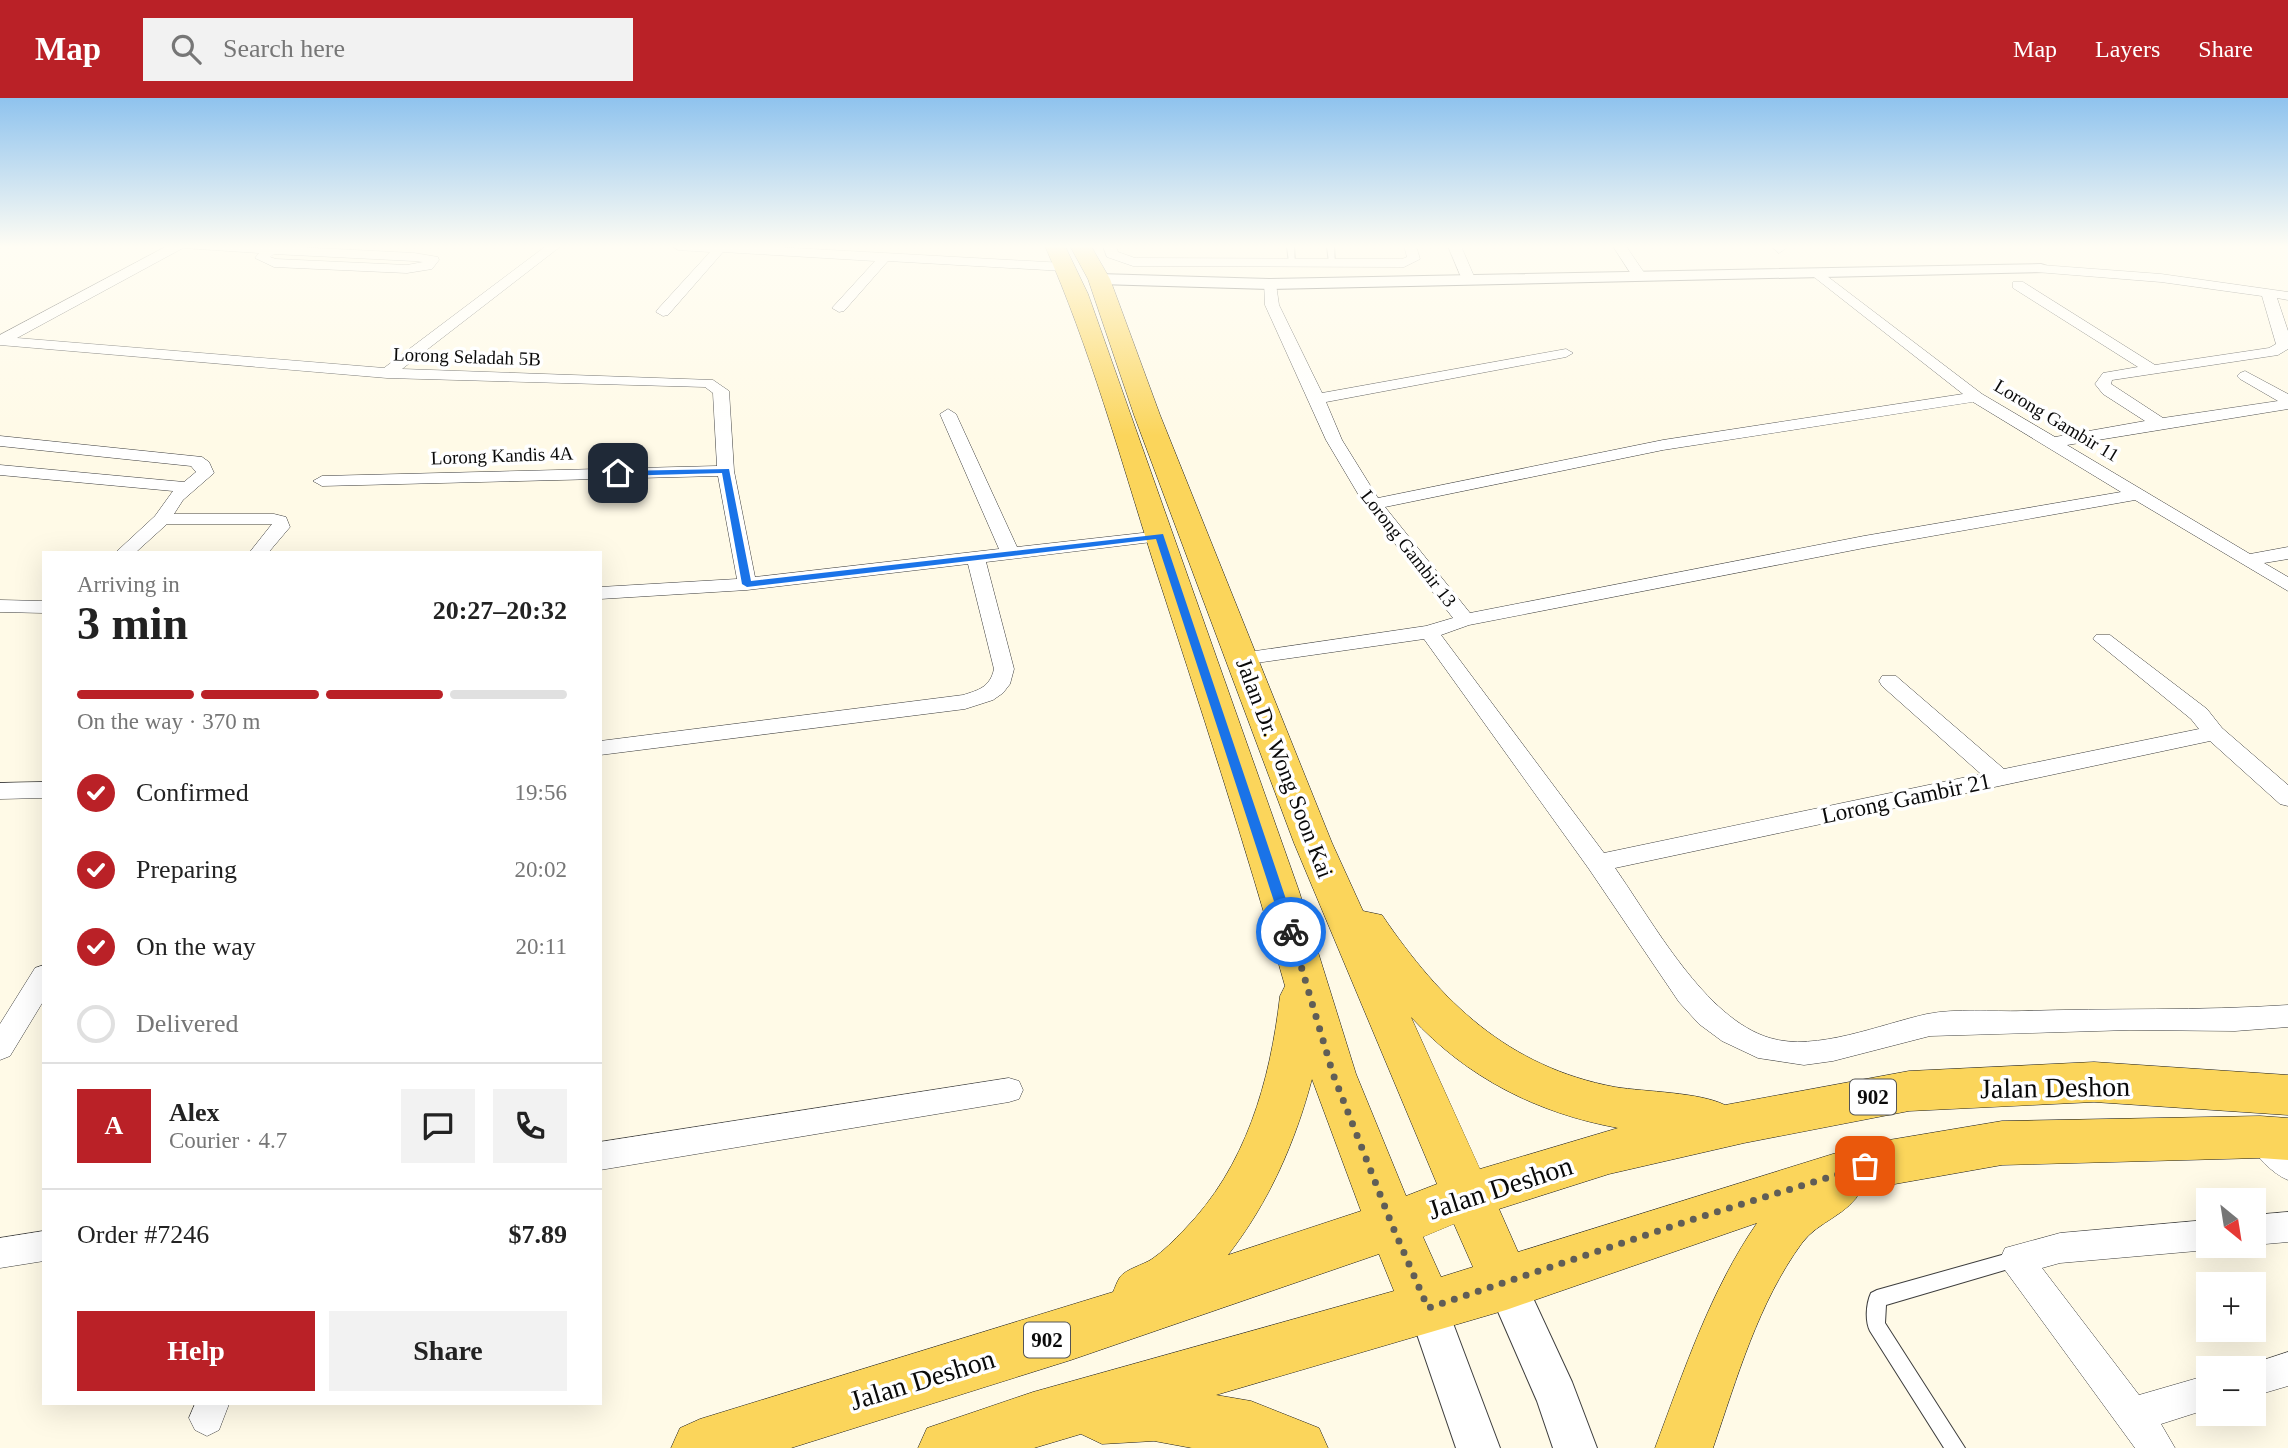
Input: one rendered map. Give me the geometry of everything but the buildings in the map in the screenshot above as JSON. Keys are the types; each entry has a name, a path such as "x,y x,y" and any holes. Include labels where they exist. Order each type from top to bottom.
{"main road":[{"name":"Jalan Dr. Wong Soon Kai","path":"1082,309 1279,891 1333,1074 1392,1225 1428,1308"},
{"name":"Jalan Dr. Wong Soon Kai","path":"1110,309 1147,415 1313,843 1506,1284"},
{"path":"1313,843 1386,957 1442,1018 1474,1047 1508,1071 1557,1091 1601,1104 1666,1116 1744,1122"},
{"path":"1071,1333 1174,1274 1209,1238 1243,1195 1265,1148 1294,1062 1304,975"},
{"name":"Jalan Deshon","path":"700,1448 1071,1333 1392,1225 1469,1195 1609,1152 1744,1122 1922,1090 2094,1082 2288,1095"},
{"path":"947,1448 1033,1420 1428,1308 1694,1219 1865,1166 2002,1143 2279,1147"},
{"path":"1684,1448 1715,1362 1753,1273 1786,1223 1865,1166"},
{"path":"1033,1420 1154,1413 1251,1430 1299,1448"}],"street":[{"path":"1,341 63,309"},
{"path":"387,373 475,309"},
{"path":"663,312 666,309"},
{"name":"Lorong Gambir 13","path":"1277,309 1334,440 1373,504 1465,621"},
{"name":"Lorong Gambir 11","path":"1864,309 1976,397 2056,442 2288,585"},
{"path":"2056,309 2151,369"},
{"path":"2160,423 2108,391 2103,384 2108,376 2273,352 2283,346 2283,337 2273,309"},
{"name":"Lorong Seladah 5B","path":"1,341 387,373 708,383 721,391 726,471"},
{"path":"1317,399 1566,353"},
{"path":"2245,376 2288,402"},
{"path":"1373,504 1662,445 1976,397"},
{"path":"2056,442 2288,402"},
{"path":"948,414 1011,555"},
{"path":"0,441 196,461 203,466 205,473 186,487 162,519 126,551"},
{"path":"2,466 27,443"},
{"path":"2,466 46,446"},
{"path":"2,466 186,487"},
{"path":"726,471 747,584"},
{"name":"Lorong Kandis 4A","path":"322,481 726,471"},
{"path":"1242,659 1429,632 1465,621 1864,542 2140,494"},
{"path":"162,519 280,521 281,527 260,551"},
{"path":"602,593 747,584 1160,536"},
{"path":"2249,561 2288,553"},
{"path":"602,748 965,702 994,691 1002,682 1003,669 976,559"},
{"path":"0,606 42,607"},
{"path":"1429,632 1598,863 1689,994 1709,1016 1732,1033 1768,1050 1804,1053 1833,1049 1930,1025 2130,1019 2235,1020 2288,1016"},
{"path":"2103,639 2199,714 2214,733 2288,797"},
{"path":"1889,681 2000,778"},
{"name":"Lorong Gambir 21","path":"1598,863 2214,733"},
{"path":"0,791 42,790"},
{"path":"0,1048 42,979"},
{"path":"602,1156 1009,1090"},
{"path":"2266,1229 2288,1227"},
{"path":"2157,1448 2016,1259 2060,1248 2196,1235"},
{"path":"0,1253 42,1246"},
{"path":"1506,1284 1557,1397 1574,1448"},
{"path":"1428,1308 1478,1448"},
{"path":"2266,1375 2288,1369"},
{"path":"2132,1415 2196,1396"}],"lane":[{"path":"1955,1448 1876,1325 1877,1299 2016,1259"}],"way so far":[{"path":"1291,932 1333,1074 1392,1225 1428,1308 1694,1219 1865,1166"}],"route":[{"path":"618,473 726,471 747,584 1160,536 1291,932"}]}
